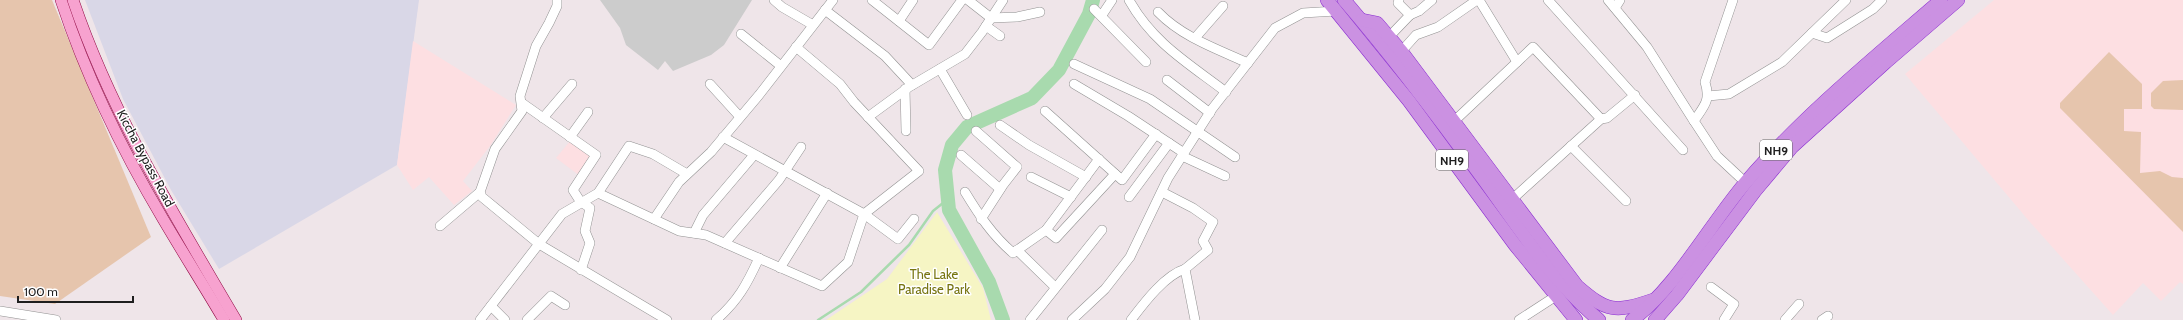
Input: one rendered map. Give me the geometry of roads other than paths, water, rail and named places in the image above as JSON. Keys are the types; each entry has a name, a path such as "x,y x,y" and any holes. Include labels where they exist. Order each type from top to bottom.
{"highway":[{"name":"NH9","path":"1327,0 1409,101 1515,245 1576,320"},
{"name":"NH9","path":"1344,0 1362,20 1386,40 1398,55 1451,124 1508,203 1564,285 1599,320"},
{"name":"NH9","path":"1632,320 1654,300 1750,187 1941,0"},
{"name":"NH9","path":"1882,58 1958,0"},
{"name":"NH9","path":"1655,320 1677,295 1750,187"},
{"path":"1508,203 1577,286 1596,302 1615,309 1629,308 1654,300"},
{"path":"1667,320 1674,306 1677,295"}],"main road":[{"name":"Kiccha Bypass Road","path":"61,0 99,99 163,220 224,320"},
{"path":"74,0 102,77 135,145 236,320"}],"street":[{"path":"440,226 480,192 495,149 522,111 520,96 536,46 551,17 557,0"},
{"path":"774,0 782,7 813,25"},
{"path":"654,219 679,182 723,137 740,117 833,0"},
{"path":"872,0 929,45 962,0"},
{"path":"899,21 913,0"},
{"path":"968,0 991,18 1017,17 1040,12"},
{"path":"868,117 908,87 965,54 986,26 1002,0"},
{"path":"1102,15 1112,0"},
{"path":"1129,0 1136,13 1161,43 1226,92"},
{"path":"1399,0 1398,2 1410,15"},
{"path":"1386,40 1410,15 1419,11 1432,0"},
{"path":"1398,55 1416,35 1438,27 1478,0 1517,62"},
{"path":"1548,0 1683,150"},
{"path":"1608,0 1647,47 1717,156 1750,187"},
{"path":"1615,8 1620,0"},
{"path":"1694,121 1707,101 1708,96 1705,82 1733,0"},
{"path":"1708,96 1729,94 1782,62 1846,0"},
{"path":"1812,33 1827,38 1873,9 1882,0"},
{"path":"1195,38 1223,6"},
{"path":"1094,9 1102,15 1146,62"},
{"path":"825,10 885,56 908,87 906,131"},
{"path":"1072,320 1105,289 1130,257 1162,192 1183,155 1210,113 1275,28 1303,13 1336,11"},
{"path":"1158,12 1168,23 1195,38 1248,63"},
{"path":"986,26 1000,36"},
{"path":"741,34 781,66"},
{"path":"598,193 679,231 694,233 726,243 822,286 848,262 864,214 919,171 868,117 840,84 796,47"},
{"path":"1451,124 1533,47 1601,119"},
{"path":"1074,64 1150,99 1235,157"},
{"path":"940,69 967,115"},
{"path":"1168,80 1210,113"},
{"path":"543,118 572,84"},
{"path":"710,84 740,117"},
{"path":"1074,84 1156,134 1183,155 1225,176"},
{"path":"1508,203 1601,119 1607,118 1635,95"},
{"path":"522,103 596,155 573,190 580,201 590,208 585,232 590,243 581,270"},
{"path":"1044,111 1122,180 1156,134"},
{"path":"570,137 588,112"},
{"path":"1000,125 1029,146 1086,177"},
{"path":"976,131 1017,168 1000,189 982,219"},
{"path":"723,137 754,155 786,170 864,214 898,239 914,219"},
{"path":"1129,197 1169,143"},
{"path":"480,320 562,214 580,201 598,193 629,146 653,154 687,174"},
{"path":"1571,146 1626,201"},
{"path":"726,243 786,170 801,147"},
{"path":"694,233 703,215 754,155"},
{"path":"961,155 1000,189"},
{"path":"965,192 997,239 1013,253 1046,230 1099,159"},
{"path":"1046,230 1056,238 1115,174"},
{"path":"1031,177 1071,197"},
{"path":"480,192 482,197 539,244 664,319"},
{"path":"1132,320 1142,306 1175,272 1185,269 1208,250 1203,241 1212,222 1193,208 1162,192"},
{"path":"780,268 827,193"},
{"path":"1030,320 1102,230"},
{"path":"1017,250 1055,287"},
{"path":"716,320 729,308 743,291 759,258"},
{"path":"1185,269 1195,320"},
{"path":"1711,287 1734,304 1724,320"},
{"path":"527,320 551,296 565,305"},
{"path":"1519,320 1556,296"},
{"path":"1785,320 1799,304"},
{"path":"491,306 505,320"},
{"path":"0,311 56,320"}],"waterway":[{"path":"1003,320 989,282 949,210 945,170 952,145 967,127 1032,98 1059,70 1089,14 1093,0"},
{"path":"818,320 861,292 909,245 933,211 948,199"}],"park label":[{"name":"The Lake Paradise Park","path":"934,282"}]}
